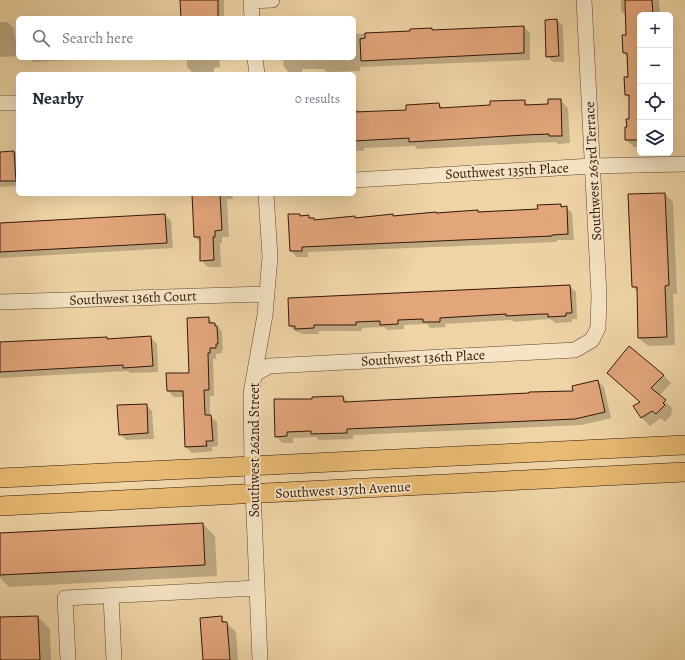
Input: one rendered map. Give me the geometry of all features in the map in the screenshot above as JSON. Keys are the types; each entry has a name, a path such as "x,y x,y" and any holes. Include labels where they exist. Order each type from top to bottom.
{"main road":[{"name":"Southwest 137th Avenue","path":"0,478 685,445"},
{"name":"Southwest 137th Avenue","path":"0,506 685,472"}],"street":[{"path":"252,16 251,1 272,0"},
{"name":"Southwest 263rd Terrace","path":"584,0 599,296 598,328 592,340"},
{"path":"255,60 257,72"},
{"path":"0,104 16,102"},
{"name":"Southwest 135th Place","path":"356,180 592,166 685,164"},
{"name":"Southwest 262nd Street","path":"260,660 252,465 251,393 265,315 270,257 266,196"},
{"name":"Southwest 136th Court","path":"0,302 267,294"},
{"name":"Southwest 136th Place","path":"255,374 269,366 575,350 592,340"},
{"path":"68,660 65,598 257,588"},
{"path":"111,596 114,660"}],"building":[{"path":"180,0 218,0 218,16 181,16"},
{"path":"625,0 652,0 653,12 637,12 637,140 625,140 625,127 627,127 626,119 629,119 629,95 625,95 624,77 628,77 627,53 623,53 622,35 626,35"},
{"path":"557,19 559,56 546,57 545,20"},
{"path":"524,26 524,53 361,61 360,39 365,38 365,33 410,31 410,29 432,28 432,30"},
{"path":"548,99 561,99 562,136 549,136 549,134 409,142 409,138 356,141 356,112 406,110 406,105 439,103 440,108 490,105 490,101 525,100 525,105 548,104"},
{"path":"14,151 16,181 0,181 0,152"},
{"path":"665,193 669,285 665,286 667,337 638,338 637,287 632,287 628,194"},
{"path":"192,196 220,196 222,230 215,231 215,237 213,237 214,260 200,261 200,237 194,237"},
{"path":"561,204 561,207 567,206 568,234 552,236 302,247 302,251 290,251 288,214 300,214 300,216 309,215 309,218 314,218 314,220 393,214 393,216 436,212 478,210 478,212 538,209 537,205"},
{"path":"165,214 167,243 0,252 0,223"},
{"path":"570,285 572,313 566,313 566,316 548,317 548,314 542,314 506,316 506,314 440,318 440,322 423,322 423,319 398,320 398,324 380,325 380,321 356,322 356,325 314,325 314,328 295,329 295,326 289,326 288,298"},
{"path":"209,317 209,323 215,323 215,326 217,326 218,344 216,344 216,348 210,348 210,353 208,353 209,390 204,390 205,415 211,415 213,441 206,441 207,446 185,447 183,391 167,391 166,373 189,373 187,318"},
{"path":"151,336 153,366 123,368 123,365 0,372 0,342 107,337 107,339"},
{"path":"629,346 664,375 651,388 666,400 663,403 665,405 656,414 652,411 641,418 633,406 640,402 607,373"},
{"path":"598,380 605,412 575,419 347,429 347,433 311,434 311,431 287,432 287,436 275,437 274,399 312,399 312,397 343,396 344,402 573,391 572,386"},
{"path":"147,404 148,433 119,435 117,405"},
{"path":"203,523 205,565 0,575 0,533"},
{"path":"38,616 40,660 0,660 0,617"},
{"path":"222,616 222,622 227,622 230,660 203,660 200,618"}]}
